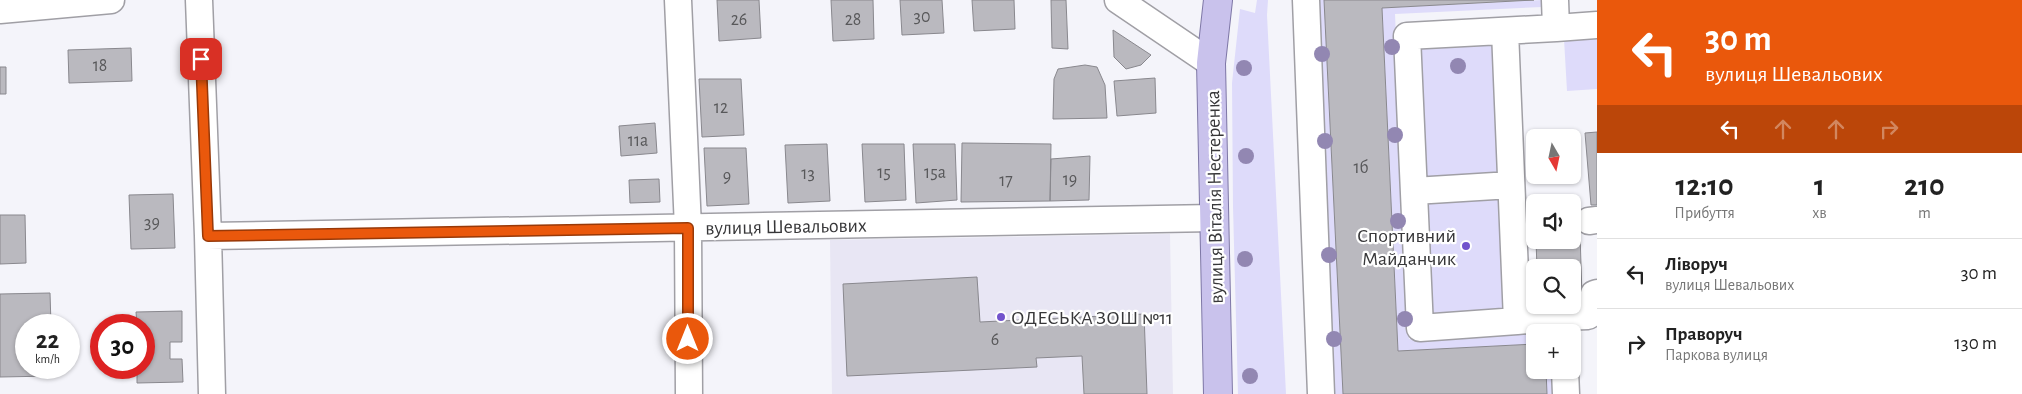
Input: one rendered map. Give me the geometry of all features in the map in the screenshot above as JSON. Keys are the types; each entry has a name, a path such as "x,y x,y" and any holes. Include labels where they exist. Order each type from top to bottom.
{"main road":[{"name":"вулиця Віталія Нестеренка","path":"1218,0 1211,63 1218,394"}],"street":[{"path":"0,10 111,0"},
{"path":"199,0 212,394"},
{"path":"678,0 688,228 688,394"},
{"path":"1118,0 1211,63"},
{"path":"1306,0 1321,394"},
{"path":"1555,0 1556,28"},
{"path":"1552,324 1517,321 1420,328 1408,36 1597,25"},
{"path":"1505,31 1517,321"},
{"path":"1414,191 1511,185"},
{"name":"вулиця Шевальових","path":"208,236 1214,218"},
{"path":"1566,324 1588,316 1594,294 1597,293"},
{"path":"1565,379 1566,394"}],"shaded area":[{"path":"1257,0 1268,0 1267,15 1286,394 1238,394 1232,83 1240,9 1255,13"},
{"path":"1316,0 1324,0 1343,394 1330,394"},
{"path":"1542,0 1542,7 1395,14 1409,339 1526,334 1526,344 1398,351 1382,8"},
{"path":"1597,38 1597,89 1567,91 1564,39"},
{"path":"1495,44 1507,312 1432,317 1421,47"},
{"name":"ОДЕСЬКА ЗОШ №11","path":"1170,234 1173,394 832,394 830,240"},
{"path":"1546,379 1556,379 1557,394 1547,394"}],"building":[{"path":"717,0 759,0 761,38 719,41"},
{"path":"831,0 873,0 874,39 833,41"},
{"path":"900,0 942,0 944,33 902,35"},
{"path":"972,0 1014,0 1015,29 974,31"},
{"path":"1051,0 1066,0 1068,49 1052,48"},
{"path":"1324,0 1534,0 1382,8 1398,351 1526,344 1526,379 1546,379 1547,394 1343,394"},
{"path":"1113,30 1151,55 1141,65 1126,69 1114,57"},
{"path":"131,48 132,81 69,83 68,50"},
{"path":"1085,65 1097,67 1105,85 1107,118 1053,119 1054,79 1058,69"},
{"path":"0,67 6,67 6,94 0,94"},
{"path":"1155,78 1156,113 1117,116 1114,81"},
{"path":"699,79 741,79 744,135 702,137"},
{"path":"655,123 657,153 621,156 619,126"},
{"path":"1597,132 1597,205 1591,205 1585,133"},
{"path":"962,143 1051,144 1050,201 961,202"},
{"path":"827,144 830,201 788,203 785,145"},
{"path":"862,144 904,144 906,200 865,202"},
{"path":"913,144 955,144 957,200 916,203"},
{"path":"704,148 746,148 749,204 707,206"},
{"path":"1090,156 1089,200 1050,201 1051,159"},
{"path":"659,179 660,202 630,203 629,180"},
{"path":"173,194 175,248 131,249 129,195"},
{"path":"0,215 25,215 26,263 0,264"},
{"path":"1536,249 1581,249 1581,259 1537,259"},
{"path":"1581,264 1582,296 1581,296"},
{"path":"977,277 980,322 1144,314 1147,394 1084,394 1082,356 1036,358 1037,367 847,376 843,284"},
{"path":"50,293 51,314 15,314 15,377 0,377 0,294"},
{"path":"182,311 182,342 170,342 170,359 182,359 183,382 137,383 137,379 155,379 155,314 136,314 136,312"}],"place":[{"name":"Спортивний Майданчик","path":"1466,246"},
{"name":"ОДЕСЬКА ЗОШ №11","path":"1001,317"}],"route":[{"path":"201,59 208,236 688,228 688,339"}]}
